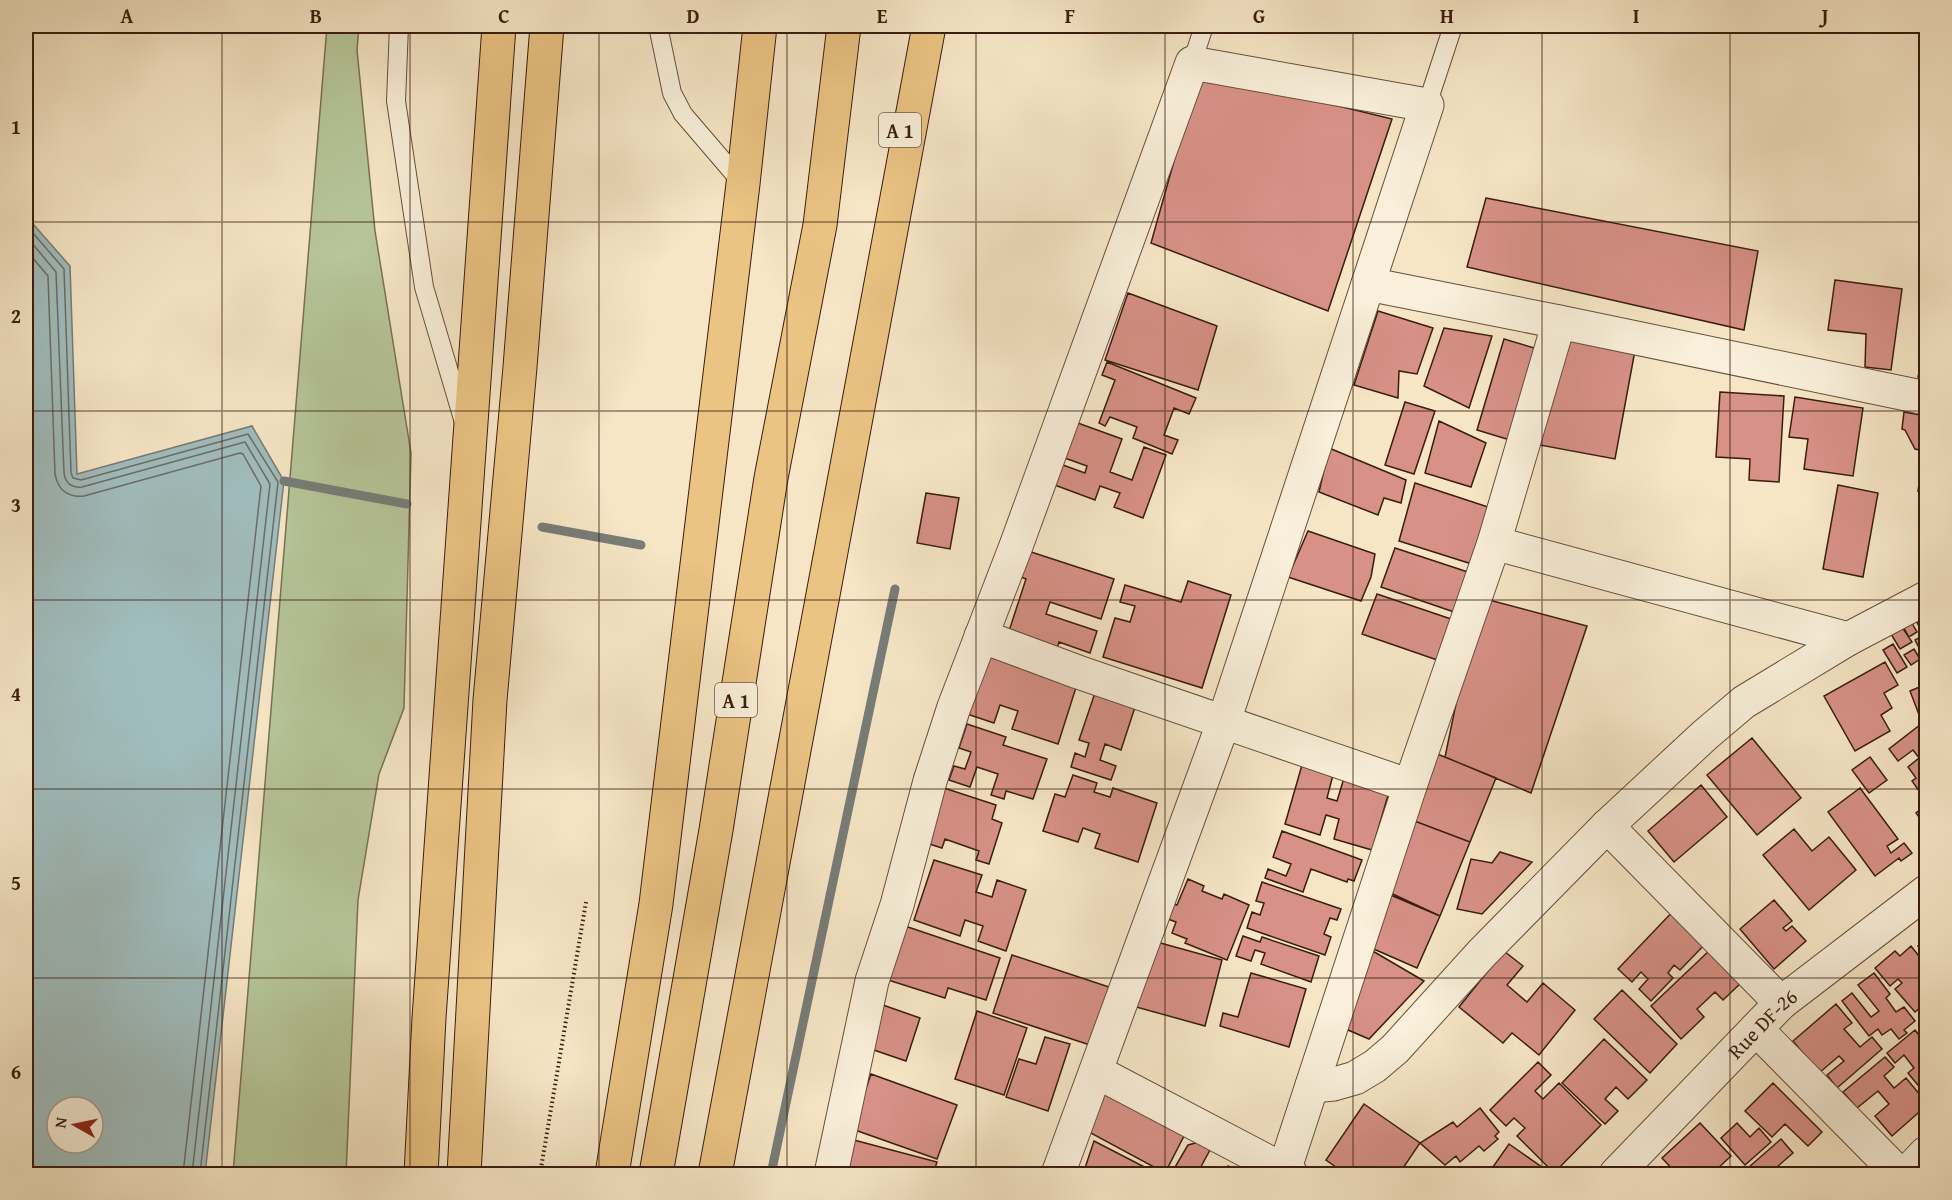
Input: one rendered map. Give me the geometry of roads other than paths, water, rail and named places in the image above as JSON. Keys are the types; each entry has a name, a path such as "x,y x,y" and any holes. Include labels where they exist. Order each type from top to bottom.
{"highway":[{"path":"421,1174 429,1018 499,26"},
{"path":"464,1174 490,700 520,368 547,26"},
{"path":"612,1174 658,892 760,26"},
{"name":"A 1","path":"656,1174 716,830 771,478 820,225 844,26"},
{"name":"A 1","path":"714,1174 889,234 912,26"},
{"path":"889,234 928,26"}],"street":[{"path":"831,1174 872,981 897,904 930,781 954,707 1020,535 1192,63 1427,105 1224,721 1058,1174"},
{"path":"1368,284 1926,398"},
{"path":"1097,1072 1288,1173 1311,1086 1410,786 1494,543 1559,322"},
{"path":"1494,543 1848,639"},
{"path":"1311,1086 1334,1084 1355,1078 1388,1055 1482,953 1608,826 1705,735 1744,702 1848,639 1926,598"},
{"path":"981,636 1078,672 1410,786"},
{"path":"1608,826 1780,1003"},
{"name":"Rue DF-26","path":"1616,1174 1780,1003 1926,892"},
{"path":"1756,1029 1899,1174"},
{"path":"1906,1174 1926,1153"}],"lane":[{"path":"399,26 396,101 424,287 471,447"},
{"path":"658,26 659,41 672,93 682,114 743,184"},
{"path":"1192,63 1204,26"},
{"path":"1427,105 1453,26"}],"water":[{"path":"26,216 70,266 77,474 252,426 284,481 205,1174 26,1174"}],"waterway":[{"path":"284,481 407,504"},
{"path":"542,527 641,545"},
{"path":"771,1174 895,589"}]}
